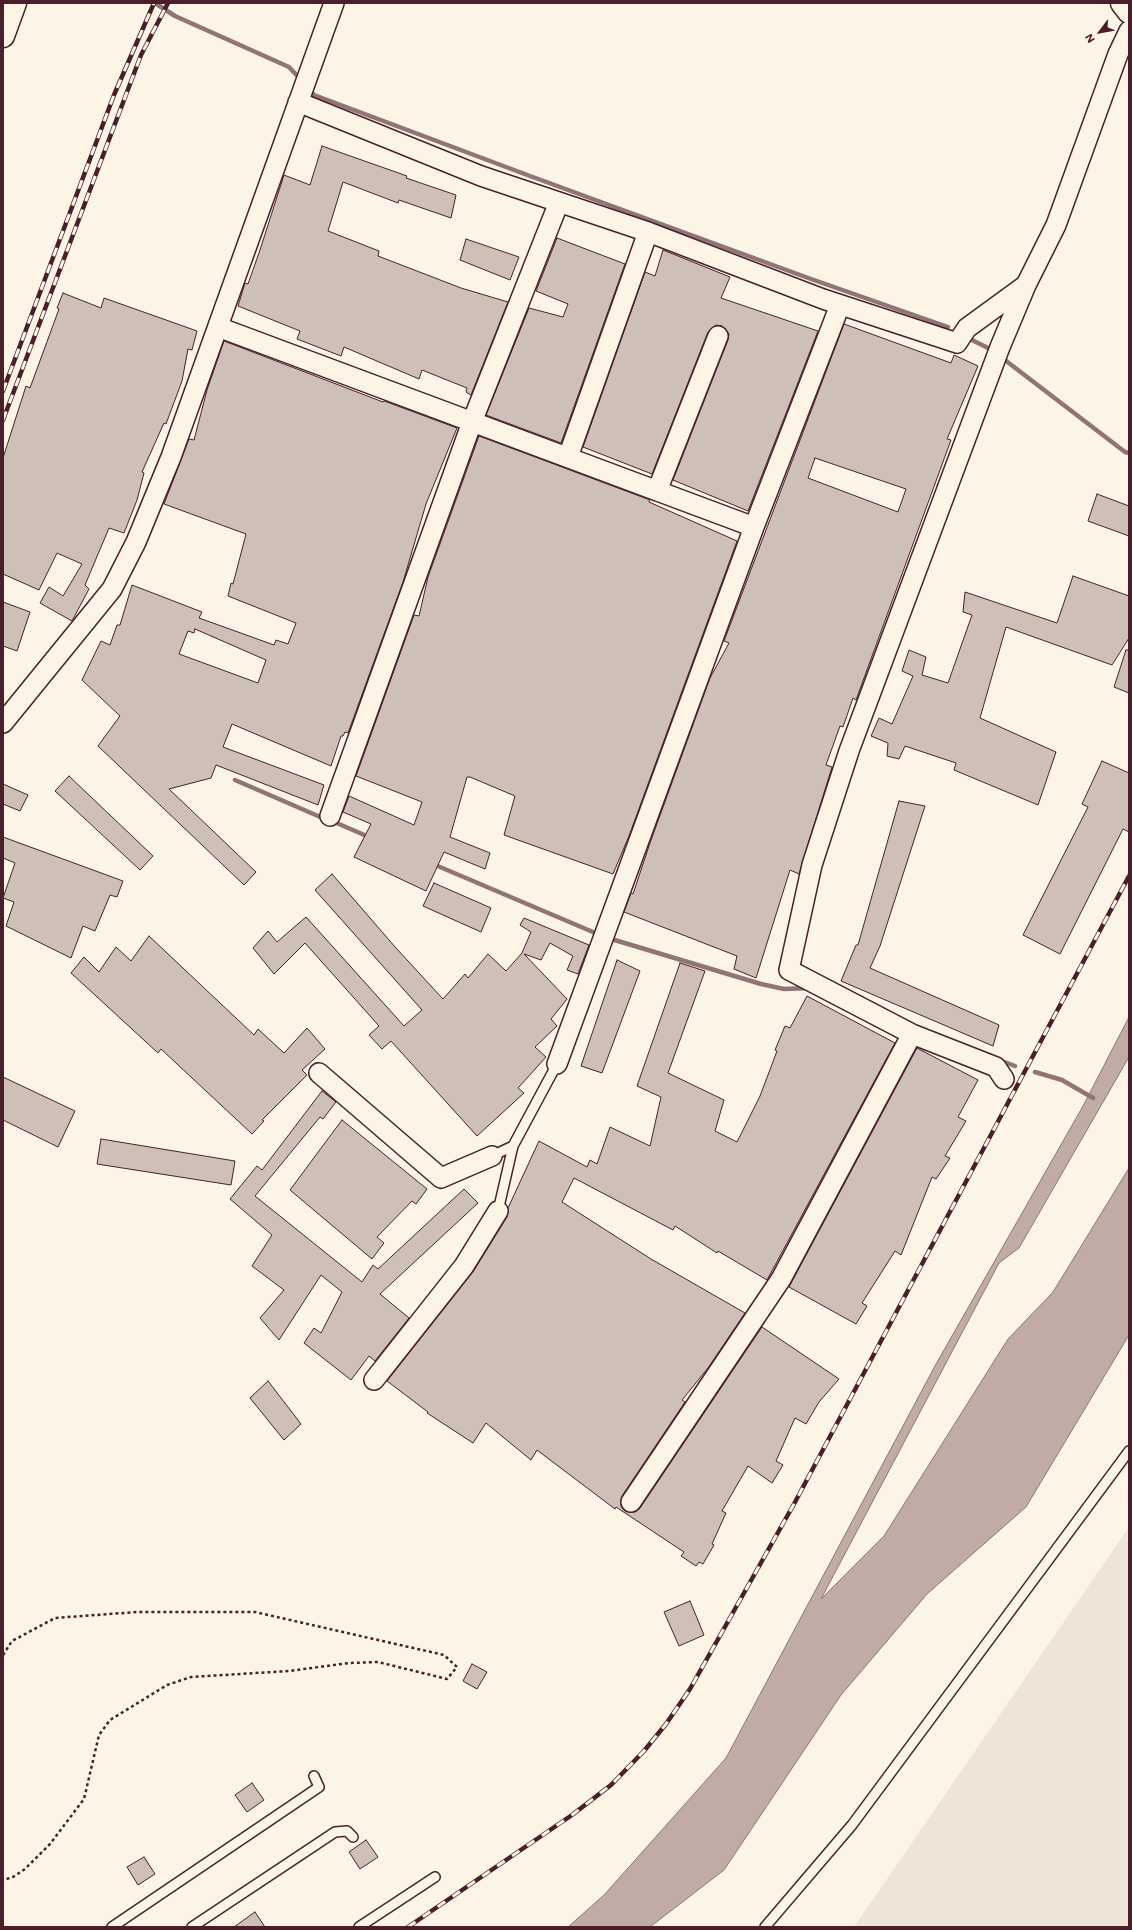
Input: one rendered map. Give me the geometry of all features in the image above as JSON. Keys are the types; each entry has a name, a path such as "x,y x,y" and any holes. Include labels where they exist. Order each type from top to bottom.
{"main road":[{"path":"3,36 15,3"},
{"path":"1122,3 1129,12"}],"street":[{"path":"3,723 112,589 136,542 171,457 334,3"},
{"path":"1004,1079 996,1067 912,1034 789,970 812,865 849,751 951,473 1026,285 1056,225 1118,54 1129,31"},
{"path":"298,102 481,176 648,232 840,305 957,343 967,328 1026,285"},
{"path":"330,816 472,422 559,202"},
{"path":"568,457 648,232"},
{"path":"557,1064 754,526 840,305"},
{"path":"218,327 754,526"},
{"path":"657,490 718,336"},
{"path":"631,1502 781,1279 912,1034"},
{"path":"319,1073 441,1178 492,1156"},
{"path":"374,1380 464,1266 498,1211"}],"lane":[{"path":"498,1211 513,1146 557,1064"},
{"path":"492,1156 513,1146"},
{"path":"765,1927 852,1825 1129,1451"},
{"path":"112,1927 319,1787 314,1776"},
{"path":"192,1927 335,1832 347,1831 353,1837"},
{"path":"359,1927 435,1877"}],"path":[{"path":"3,1655 12,1641 55,1618 137,1612 254,1612 444,1655 457,1667 447,1679 378,1662 350,1663 289,1671 191,1677 167,1685 110,1720 99,1735 84,1799 50,1844 25,1869 3,1880"}],"shaded area":[{"path":"1129,1017 1129,1057 1019,1248 999,1263 821,1599 884,1536 1008,1339 1053,1292 1129,1168 1129,1335 1026,1507 927,1594 841,1695 724,1870 650,1927 568,1927 604,1895 726,1758 936,1364 1083,1106"},
{"path":"1129,1527 1129,1927 854,1927"}],"building":[{"path":"322,146 407,176 406,178 456,195 451,218 399,200 398,203 343,182 328,231 379,251 378,256 461,288 508,302 471,395 466,392 467,388 422,370 419,379 344,347 341,356 297,339 300,331 238,306 245,283 248,284 260,250 284,175 310,185"},
{"path":"557,238 625,264 561,443 486,415 529,308 563,317 568,304 536,291"},
{"path":"466,239 519,257 510,280 460,260"},
{"path":"663,250 730,277 721,298 818,331 748,511 673,480 728,340 729,334 722,326 716,325 708,332 652,474 583,447 645,272 655,276"},
{"path":"63,293 101,308 104,298 197,331 192,350 188,349 182,381 166,424 164,423 142,472 144,473 137,500 124,533 109,528 85,585 89,589 72,621 40,603 49,587 63,596 82,564 57,553 39,590 3,574 3,458 26,386 30,388 59,309 57,308"},
{"path":"844,324 951,363 954,355 978,366 947,439 951,440 856,700 853,698 843,727 840,726 826,765 832,767 799,874 790,870 756,978 734,969 737,956 624,912 631,893 633,894 710,678 729,643 724,641","holes":["815,458 906,489 898,512 808,478"]},
{"path":"224,341 383,402 384,401 457,428 426,504 403,582 348,733 345,732 343,736 341,736 331,766 232,724 223,747 324,785 318,805 216,765 211,778 169,789 256,872 244,885 98,746 120,716 82,680 101,641 110,645 117,625 120,625 132,585 202,612 199,618 274,645 276,640 288,644 296,623 228,596 231,583 233,584 246,534 164,504 189,439 194,440 207,390","holes":["195,629 266,660 258,683 179,654 188,631 194,633"]},
{"path":"479,436 650,500 649,502 737,541 629,836 613,874 504,835 515,796 467,777 450,837 490,853 485,869 444,852 426,891 354,857 371,824 343,812 349,796 414,825 422,802 356,776 414,615 419,616 428,577"},
{"path":"1097,494 1129,506 1129,536 1088,521"},
{"path":"1073,576 1129,596 1129,638 1112,665 1006,627 980,718 1056,752 1038,805 954,770 956,763 905,746 899,759 887,756 888,743 871,736 879,718 892,724 913,676 902,671 909,650 926,657 922,675 948,683 972,615 963,612 965,592 1057,623"},
{"path":"3,602 30,612 17,651 3,646"},
{"path":"1126,650 1129,650 1129,693 1114,687"},
{"path":"1102,761 1129,773 1129,832 1123,829 1060,954 1023,935 1088,807 1082,804"},
{"path":"69,776 153,856 140,870 55,791"},
{"path":"3,784 28,795 20,811 3,804"},
{"path":"899,801 925,806 880,946 870,968 999,1025 993,1046 841,981 856,945 858,945"},
{"path":"3,837 123,881 117,897 110,895 95,931 83,926 71,958 6,926 14,902 3,898 15,863 3,858"},
{"path":"332,874 396,948 443,999 465,974 468,978 488,954 506,971 522,953 531,932 520,925 524,918 589,945 578,974 567,970 573,956 550,943 541,960 524,954 567,999 551,1019 557,1026 535,1047 546,1057 518,1088 524,1093 477,1136 391,1041 382,1049 369,1035 379,1026 305,943 274,974 253,948 268,931 277,942 306,917 404,1026 422,1010 315,890"},
{"path":"434,883 491,908 481,932 423,906"},
{"path":"149,936 254,1035 258,1029 284,1053 307,1028 325,1049 302,1070 307,1075 262,1120 264,1121 252,1134 161,1049 158,1053 71,973 84,957 99,972 116,947 131,961"},
{"path":"617,960 640,971 602,1073 581,1066"},
{"path":"680,963 705,971 668,1073 724,1100 715,1131 737,1142 760,1096 777,1051 775,1050 785,1026 790,1028 807,996 895,1043 767,1280 718,1251 717,1253 675,1226 673,1230 574,1178 562,1202 651,1259 745,1313 708,1368 682,1400 685,1402 622,1496 621,1506 625,1511 635,1512 640,1508 762,1327 839,1379 819,1402 806,1424 795,1418 776,1461 783,1465 772,1483 748,1466 722,1511 726,1513 712,1544 714,1545 703,1564 699,1562 696,1566 681,1556 684,1552 616,1507 615,1509 537,1450 531,1460 486,1423 473,1443 427,1413 428,1412 387,1381 473,1272 507,1217 508,1208 539,1141 587,1167 590,1160 597,1164 610,1127 650,1146 661,1097 637,1086"},
{"path":"917,1048 978,1080 958,1117 966,1121 945,1156 950,1158 936,1179 932,1177 901,1255 895,1251 862,1303 867,1306 856,1324 789,1287"},
{"path":"3,1077 75,1111 58,1147 3,1120"},
{"path":"322,1091 336,1102 323,1119 320,1117 255,1196 362,1282 373,1265 378,1269 464,1189 478,1203 380,1294 409,1318 375,1361 369,1356 351,1380 304,1343 314,1328 321,1333 342,1292 321,1275 279,1340 260,1318 284,1290 252,1266 272,1235 230,1199 257,1166 262,1170"},
{"path":"342,1120 427,1189 416,1204 412,1201 377,1237 384,1243 372,1259 290,1190"},
{"path":"101,1139 235,1161 231,1185 97,1164"},
{"path":"268,1381 301,1424 284,1440 250,1398"},
{"path":"690,1601 704,1635 679,1646 664,1612"},
{"path":"472,1664 487,1672 477,1689 463,1681"},
{"path":"252,1783 264,1800 247,1812 235,1795"},
{"path":"366,1840 378,1857 360,1869 349,1852"},
{"path":"144,1857 155,1874 138,1885 127,1867"},
{"path":"255,1912 265,1927 234,1927"}],"waterway":[{"path":"155,3 175,16 289,67 302,81"},
{"path":"308,88 314,95 530,176 811,279 948,327"},
{"path":"970,339 994,351"},
{"path":"1001,357 1125,452 1129,453"},
{"path":"235,780 325,819"},
{"path":"332,821 369,837"},
{"path":"433,864 600,935"},
{"path":"608,938 761,984 784,989 810,988"},
{"path":"999,1060 1015,1066"},
{"path":"1035,1072 1062,1080 1093,1098"}],"railway":[{"path":"3,391 114,95 154,3"},
{"path":"3,420 141,55 168,3"},
{"path":"408,1927 572,1815 611,1785 644,1751 666,1724 690,1689 794,1504 1129,876"}]}
